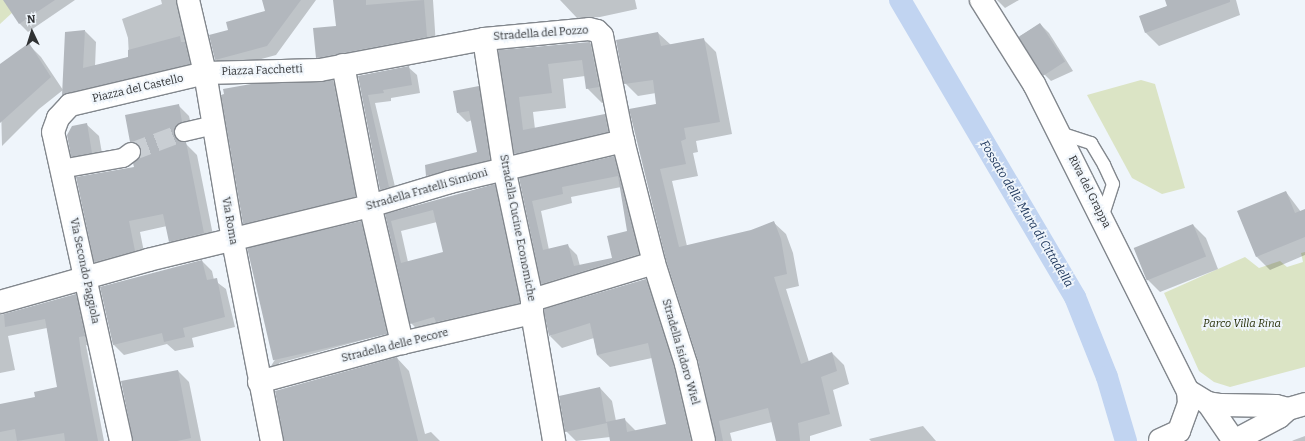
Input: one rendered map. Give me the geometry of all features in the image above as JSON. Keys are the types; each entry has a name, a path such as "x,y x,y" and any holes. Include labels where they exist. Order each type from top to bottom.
{"street":[{"name":"Via Roma","path":"188,0 205,73 233,241 259,382 272,441"},
{"name":"Riva del Grappa","path":"981,0 1034,84 1060,133 1188,391"},
{"name":"Stradella del Pozzo","path":"320,70 484,39 589,30 597,31 602,36 622,141 654,263"},
{"name":"Stradella Cucine Economiche","path":"484,39 504,168 532,306 554,441"},
{"path":"343,65 370,206 402,343"},
{"name":"Piazza Facchetti","path":"205,73 320,70"},
{"name":"Piazza del Castello","path":"70,105 205,73"},
{"name":"Via Secondo Paggiola","path":"70,105 58,118 53,132 121,441"},
{"path":"184,132 214,125"},
{"name":"Stradella Fratelli Simioni","path":"0,302 148,260 233,241 370,206 504,168 622,141"},
{"path":"61,169 123,158 132,152"},
{"name":"Stradella delle Pecore","path":"259,382 532,306 654,263"},
{"name":"Stradella Isidoro Wiel","path":"654,263 686,364 704,441"},
{"path":"1188,391 1208,403 1241,407 1297,407"},
{"path":"1166,441 1179,431 1189,404 1188,391"},
{"path":"1208,403 1234,441 1297,407"}],"green space":[{"path":"0,0 26,0 0,24"},
{"path":"1141,80 1155,84 1185,188 1162,194 1132,178 1087,95"},
{"name":"Parco Villa Rina","path":"1305,252 1305,367 1230,387 1214,382 1199,371 1164,293 1245,257 1259,268 1280,261 1287,267 1303,262 1301,253"}],"building":[{"path":"3,0 55,0 19,24"},
{"path":"262,0 301,0 267,46 215,60 209,35 228,30 226,22 265,11"},
{"path":"333,0 366,0 366,5 424,0 427,37 316,58 313,28 336,26"},
{"path":"1165,0 1230,0 1230,2 1145,33 1139,16 1167,6"},
{"path":"1040,23 1065,62 1043,76 1018,37"},
{"path":"85,30 83,68 128,57 128,50 180,36 181,42 185,42 190,64 62,96 65,32"},
{"path":"658,32 661,46 704,38 720,122 684,128 686,139 681,141 686,164 660,169 679,247 751,230 774,221 781,239 787,274 774,277 801,364 832,352 837,371 821,377 830,414 798,423 800,441 776,441 768,408 719,421 723,441 716,441 698,361 666,260 629,109 656,104 653,80 624,84 616,40"},
{"path":"590,42 599,87 586,89 582,60 548,64 552,93 519,97 523,130 605,114 608,132 514,154 498,50"},
{"path":"29,43 51,77 0,123 0,64"},
{"path":"409,66 412,85 383,90 384,93 368,95 389,187 380,190 358,76"},
{"path":"333,80 356,197 243,224 221,95 224,94 223,89 251,84"},
{"path":"479,86 490,160 426,176 425,165 477,152 469,111 457,113 453,91"},
{"path":"179,104 182,122 177,125 174,134 177,139 186,142 204,233 169,242 163,214 129,221 135,251 94,262 76,177 134,167 133,163 140,156 141,150 135,143 130,142 125,115"},
{"path":"87,123 92,153 71,157 67,135 72,126"},
{"path":"614,156 639,254 541,284 519,178","holes":["618,176 627,231 607,236 612,258 574,266 568,244 543,250 532,201 563,194 562,187"]},
{"path":"495,184 520,303 436,322 434,317 410,324 385,214","holes":["433,210 443,252 401,263 391,221"]},
{"path":"1286,191 1295,213 1305,209 1305,237 1256,257 1237,211"},
{"path":"361,221 387,334 273,360 247,247"},
{"path":"1193,224 1206,256 1147,280 1134,248"},
{"path":"202,260 207,280 217,278 225,317 183,328 185,337 164,342 162,333 113,345 100,287"},
{"path":"646,279 674,367 691,441 610,441 607,423 565,432 559,396 600,387 606,422 625,418 627,432 666,424 648,343 597,355 590,323 549,336 544,312 544,309"},
{"path":"76,294 85,336 79,337 81,354 98,441 65,441 64,433 17,441 15,429 0,432 0,404 35,397 34,392 57,387 45,319 5,327 4,314"},
{"path":"397,357 418,441 284,441 275,391"},
{"path":"178,370 191,438 177,441 133,441 121,381"}],"waterway":[{"name":"Fossato delle Mura di Cittadella","path":"900,0 1075,297 1107,377 1126,441"}],"tunnel":[{"path":"131,152 184,132"}]}
